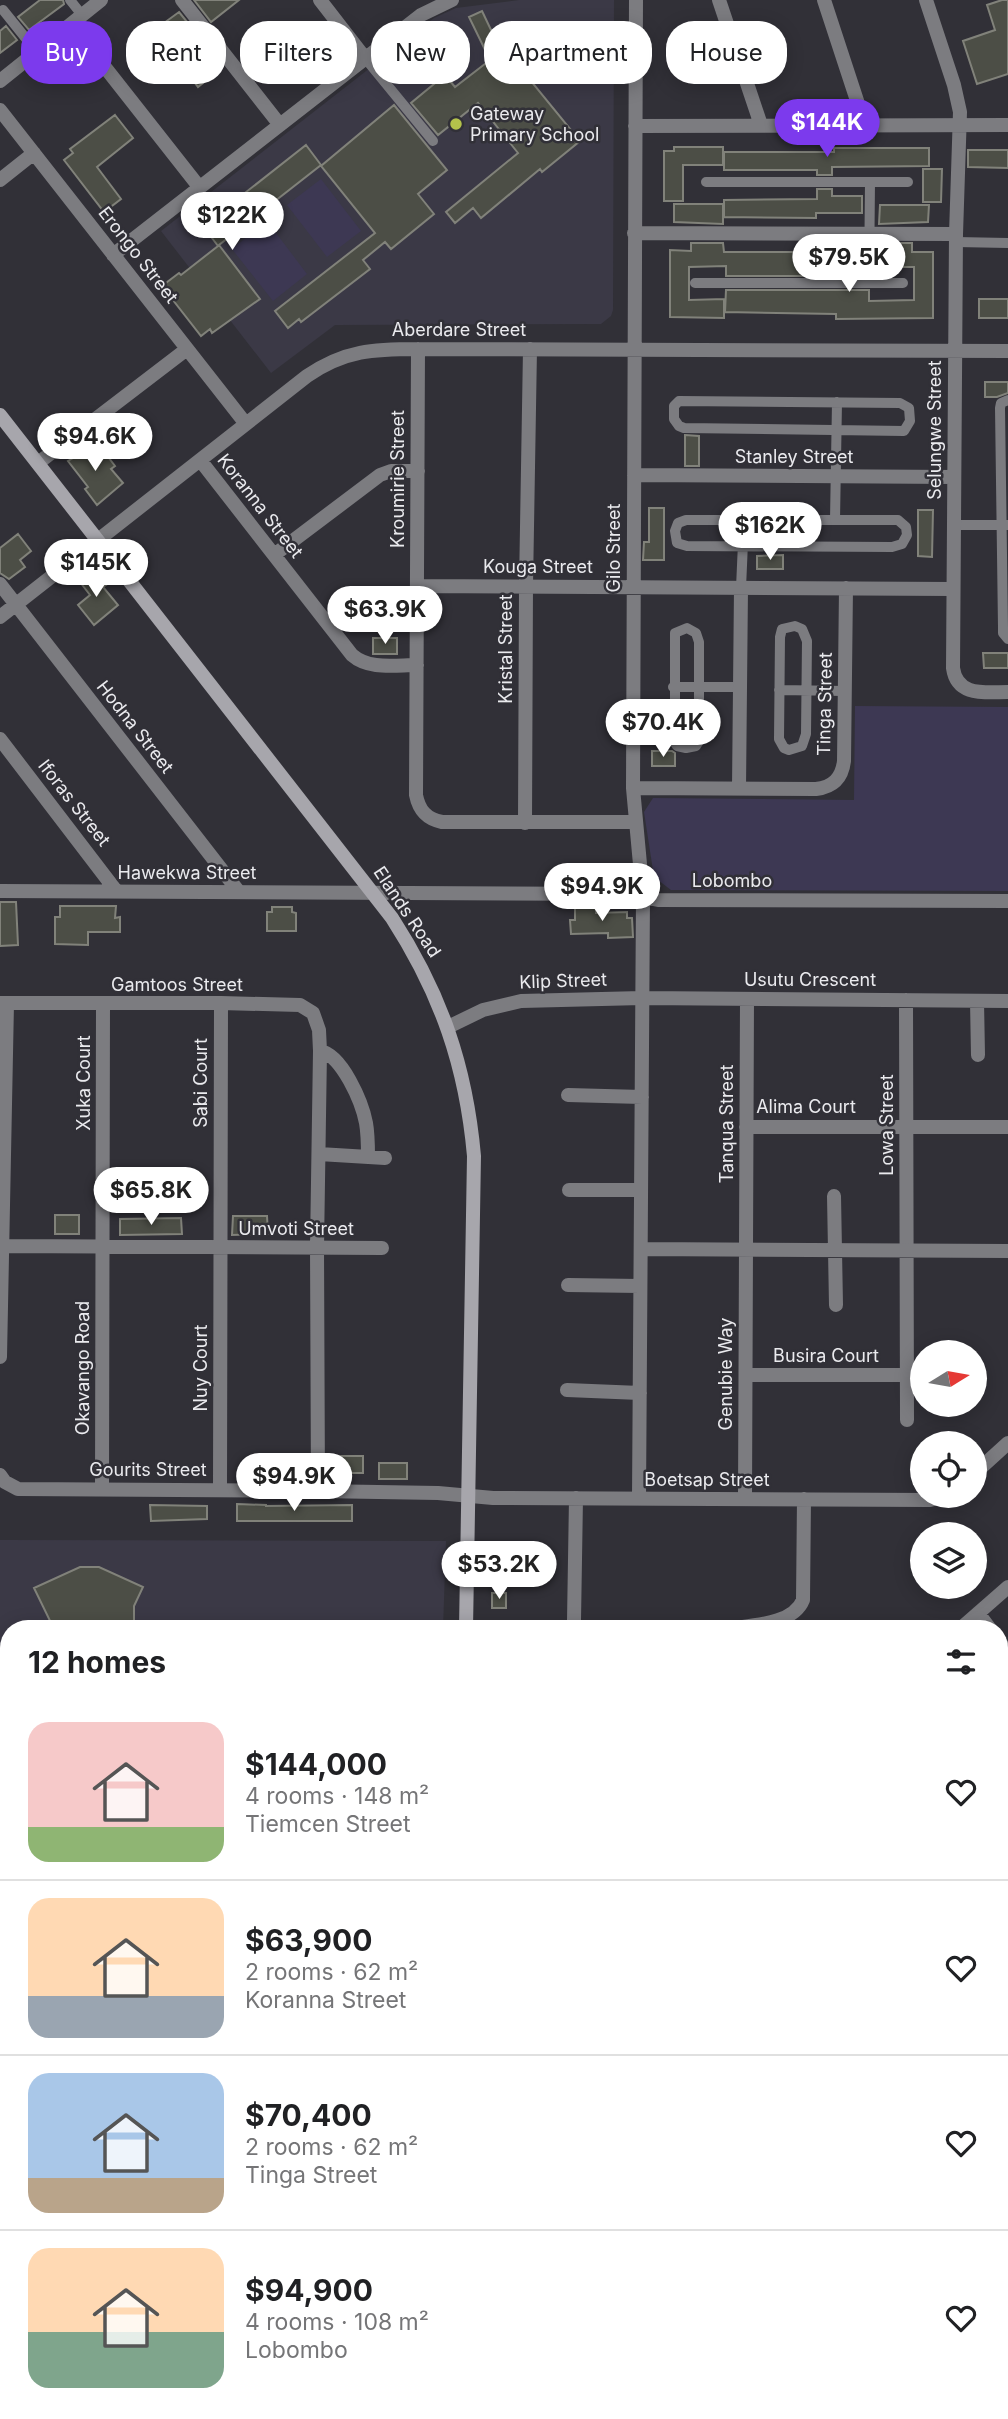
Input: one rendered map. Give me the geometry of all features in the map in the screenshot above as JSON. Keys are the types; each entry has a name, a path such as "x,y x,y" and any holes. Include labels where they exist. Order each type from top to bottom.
{"street":[{"path":"74,21 101,0"},
{"path":"182,0 280,125"},
{"path":"320,0 365,58"},
{"path":"113,255 421,15 452,0"},
{"name":"Gilo Street","path":"636,0 633,788 643,897 639,1499"},
{"path":"719,0 761,125"},
{"path":"824,0 865,125"},
{"name":"Selungwe Street","path":"926,0 959,99 954,351 953,668 957,681 967,690 1008,692"},
{"path":"76,19 200,188"},
{"path":"0,81 21,64"},
{"name":"Erongo Street","path":"0,110 246,424"},
{"path":"635,126 1008,125"},
{"path":"0,180 34,153"},
{"path":"634,233 869,234 956,238"},
{"path":"38,463 187,349"},
{"name":"Aberdare Street","path":"0,617 307,376 330,362 358,352 374,349 1008,351"},
{"name":"Kroumirie Street","path":"418,349 416,795 420,809 430,818 442,822 635,822"},
{"name":"Kristal Street","path":"525,823 530,349"},
{"name":"Elands Road","path":"0,415 392,918 419,961 448,1027 466,1091 474,1156 466,1620"},
{"name":"Koranna Street","path":"200,460 359,661 379,665 416,665"},
{"path":"274,555 380,475 391,471 418,471"},
{"name":"Stanley Street","path":"634,475 954,477"},
{"name":"Hodna Street","path":"0,584 239,892"},
{"name":"Kouga Street","path":"417,586 954,589"},
{"path":"738,788 741,588"},
{"name":"Tinga Street","path":"633,788 816,789 835,782 843,769 846,588"},
{"name":"Iforas Street","path":"0,739 117,892"},
{"name":"Hawekwa Street","path":"0,891 373,893"},
{"name":"Lobombo","path":"373,893 628,894 658,900 1008,901"},
{"name":"Klip Street","path":"448,1027 483,1010 521,1001 642,998"},
{"name":"Usutu Crescent","path":"642,998 1008,1001"},
{"name":"Tanqua Street","path":"746,1250 747,999"},
{"name":"Lowa Street","path":"906,1000 907,1251"},
{"path":"977,1000 978,1055"},
{"path":"0,1357 4,1003"},
{"name":"Gamtoos Street","path":"4,1003 300,1005 307,1008 317,1020 320,1051 317,1491"},
{"name":"Sabi Court","path":"220,1003 220,1248"},
{"name":"Xuka Court","path":"103,1004 103,1247"},
{"path":"320,1051 333,1056 341,1066 361,1106 367,1133 368,1157"},
{"path":"568,1095 642,1097"},
{"name":"Alima Court","path":"746,1127 1008,1127"},
{"path":"319,1154 385,1158"},
{"path":"569,1190 641,1190"},
{"path":"834,1196 836,1305"},
{"name":"Umvoti Street","path":"1,1246 383,1248"},
{"name":"Okavango Road","path":"102,1489 103,1247"},
{"name":"Nuy Court","path":"220,1248 220,1489"},
{"path":"641,1250 1008,1251"},
{"name":"Genubie Way","path":"745,1499 746,1250"},
{"path":"907,1251 913,1340"},
{"path":"568,1285 640,1286"},
{"name":"Busira Court","path":"746,1375 910,1375"},
{"path":"567,1390 640,1393"},
{"path":"907,1420 910,1403"},
{"path":"987,1462 1008,1443"},
{"name":"Gourits Street","path":"0,1475 5,1482 18,1489 220,1489 469,1496"},
{"name":"Boetsap Street","path":"469,1496 910,1500"},
{"path":"573,1620 576,1498"},
{"path":"776,1620 797,1611 803,1600 804,1499"},
{"path":"970,1620 1008,1587"},
{"path":"978,1613 983,1620"}],"lane":[{"path":"71,0 76,19"},
{"path":"3,10 21,32"},
{"path":"365,58 433,141"},
{"path":"706,182 908,182"},
{"path":"869,283 870,182"},
{"path":"956,238 1008,243"},
{"path":"695,283 903,283"},
{"path":"1008,400 1001,403 1000,408 1004,525 1003,634 1008,639"},
{"path":"680,401 837,402 900,403 906,404 911,414 909,426 904,431 836,430 684,428 675,423 673,412 676,403 680,401"},
{"path":"835,520 837,402"},
{"path":"687,520 744,520 898,520 906,527 906,541 892,547 742,547 680,545 676,539 678,523 687,520"},
{"path":"741,588 744,520"},
{"path":"954,525 1004,525"},
{"path":"795,626 802,629 807,641 805,741 802,746 789,750 784,748 779,739 779,690 781,632 782,629 795,626"},
{"path":"687,628 696,633 699,642 699,741 696,746 686,748 675,743 673,687 674,639 678,630 687,628"},
{"path":"673,687 740,687"},
{"path":"779,690 845,691"}],"shaded area":[{"name":"Gateway Primary School","path":"519,0 614,0 614,21 484,21 484,84 614,84 611,316 601,324 335,325 271,373 161,231 349,84 357,84 357,78 371,67 371,84 470,84 470,21 430,21 456,8"},
{"path":"321,179 361,231 327,257 287,205"},
{"path":"267,221 307,274 273,301 232,249"},
{"path":"855,706 1008,707 1008,891 671,890 654,877 644,812 653,798 854,800"},
{"path":"0,1540 446,1541 443,1620 0,1620"}],"building":[{"path":"40,0 63,0 64,4 41,21 21,21 18,17"},
{"path":"194,0 239,0 212,21"},
{"path":"1008,0 1008,74 977,84 963,41 995,30 987,5"},
{"path":"482,11 487,21 484,21 484,48 469,17"},
{"path":"179,12 186,21 167,21"},
{"path":"6,26 17,40 0,53 0,31"},
{"path":"484,65 484,84 533,84 580,141 542,172 540,169 481,218 473,208 455,223 446,212 518,153 478,103 438,135 411,103 434,84 452,84 455,87 459,84 470,84 470,75"},
{"path":"394,105 447,170 418,194 434,214 391,249 385,242 363,260 370,269 301,322 299,319 288,328 275,311 375,233 321,166"},
{"path":"115,115 133,138 97,167 121,199 104,212 64,160 73,153 70,149"},
{"path":"306,145 321,165 219,245 260,299 212,333 210,329 201,336 162,286 218,246 203,226"},
{"path":"674,147 723,147 723,165 683,165 683,201 664,201 664,151 674,151"},
{"path":"834,148 929,148 929,166 832,167 832,175 817,175 817,170 724,170 724,152 834,152"},
{"path":"968,150 1008,150 1008,168 968,167"},
{"path":"923,169 942,169 941,202 923,202"},
{"path":"817,189 832,189 832,196 862,196 862,213 816,213 816,218 724,217 724,200 817,199"},
{"path":"674,204 723,204 723,224 674,222"},
{"path":"880,205 929,205 928,222 879,224"},
{"path":"691,243 723,243 724,252 818,252 818,257 862,257 862,276 726,276 726,266 689,267 689,300 724,299 724,318 670,317 670,250 691,251"},
{"path":"879,243 912,243 912,252 933,252 933,318 836,319 836,314 725,312 726,290 869,290 869,301 914,300 914,267 879,267"},
{"path":"979,299 1008,299 1008,318 979,318"},
{"path":"985,382 1008,382 1008,393 985,397"},
{"path":"685,435 699,436 699,466 685,466"},
{"path":"84,443 94,455 102,449 115,466 111,469 123,483 97,505 85,489 88,487 68,461 73,458 70,454"},
{"path":"649,508 664,508 664,560 643,560 644,542 649,542"},
{"path":"918,510 933,510 932,557 918,556"},
{"path":"18,534 31,551 20,560 25,567 9,579 0,573 0,548"},
{"path":"783,555 783,569 757,569 757,556"},
{"path":"97,574 106,585 103,587 118,605 94,625 78,605 90,595 80,582 89,575"},
{"path":"373,638 397,638 397,654 373,654"},
{"path":"983,653 1008,653 1008,668 984,668"},
{"path":"652,751 672,751 675,753 675,766 652,766"},
{"path":"0,902 16,902 18,945 0,946"},
{"path":"60,906 116,906 115,918 120,917 120,932 88,932 88,945 55,944 55,917 60,917"},
{"path":"272,907 292,907 292,912 296,913 296,931 267,931 267,912 272,912"},
{"path":"575,908 596,908 596,913 627,912 627,918 632,918 633,937 608,938 608,933 571,934 570,920 575,920"},
{"path":"55,1215 79,1215 79,1234 55,1234"},
{"path":"233,1216 267,1216 268,1234 232,1235"},
{"path":"181,1218 182,1234 120,1235 120,1219"},
{"path":"335,1456 363,1456 363,1473 335,1473"},
{"path":"379,1463 407,1463 407,1479 379,1479"},
{"path":"237,1504 352,1505 352,1521 237,1521"},
{"path":"150,1505 207,1506 207,1519 151,1521"},
{"path":"80,1567 99,1567 143,1587 134,1606 134,1620 50,1620 34,1588"},
{"path":"492,1593 506,1593 506,1608 492,1608"}],"place":[{"name":"Gateway Primary School","path":"456,124"}]}
